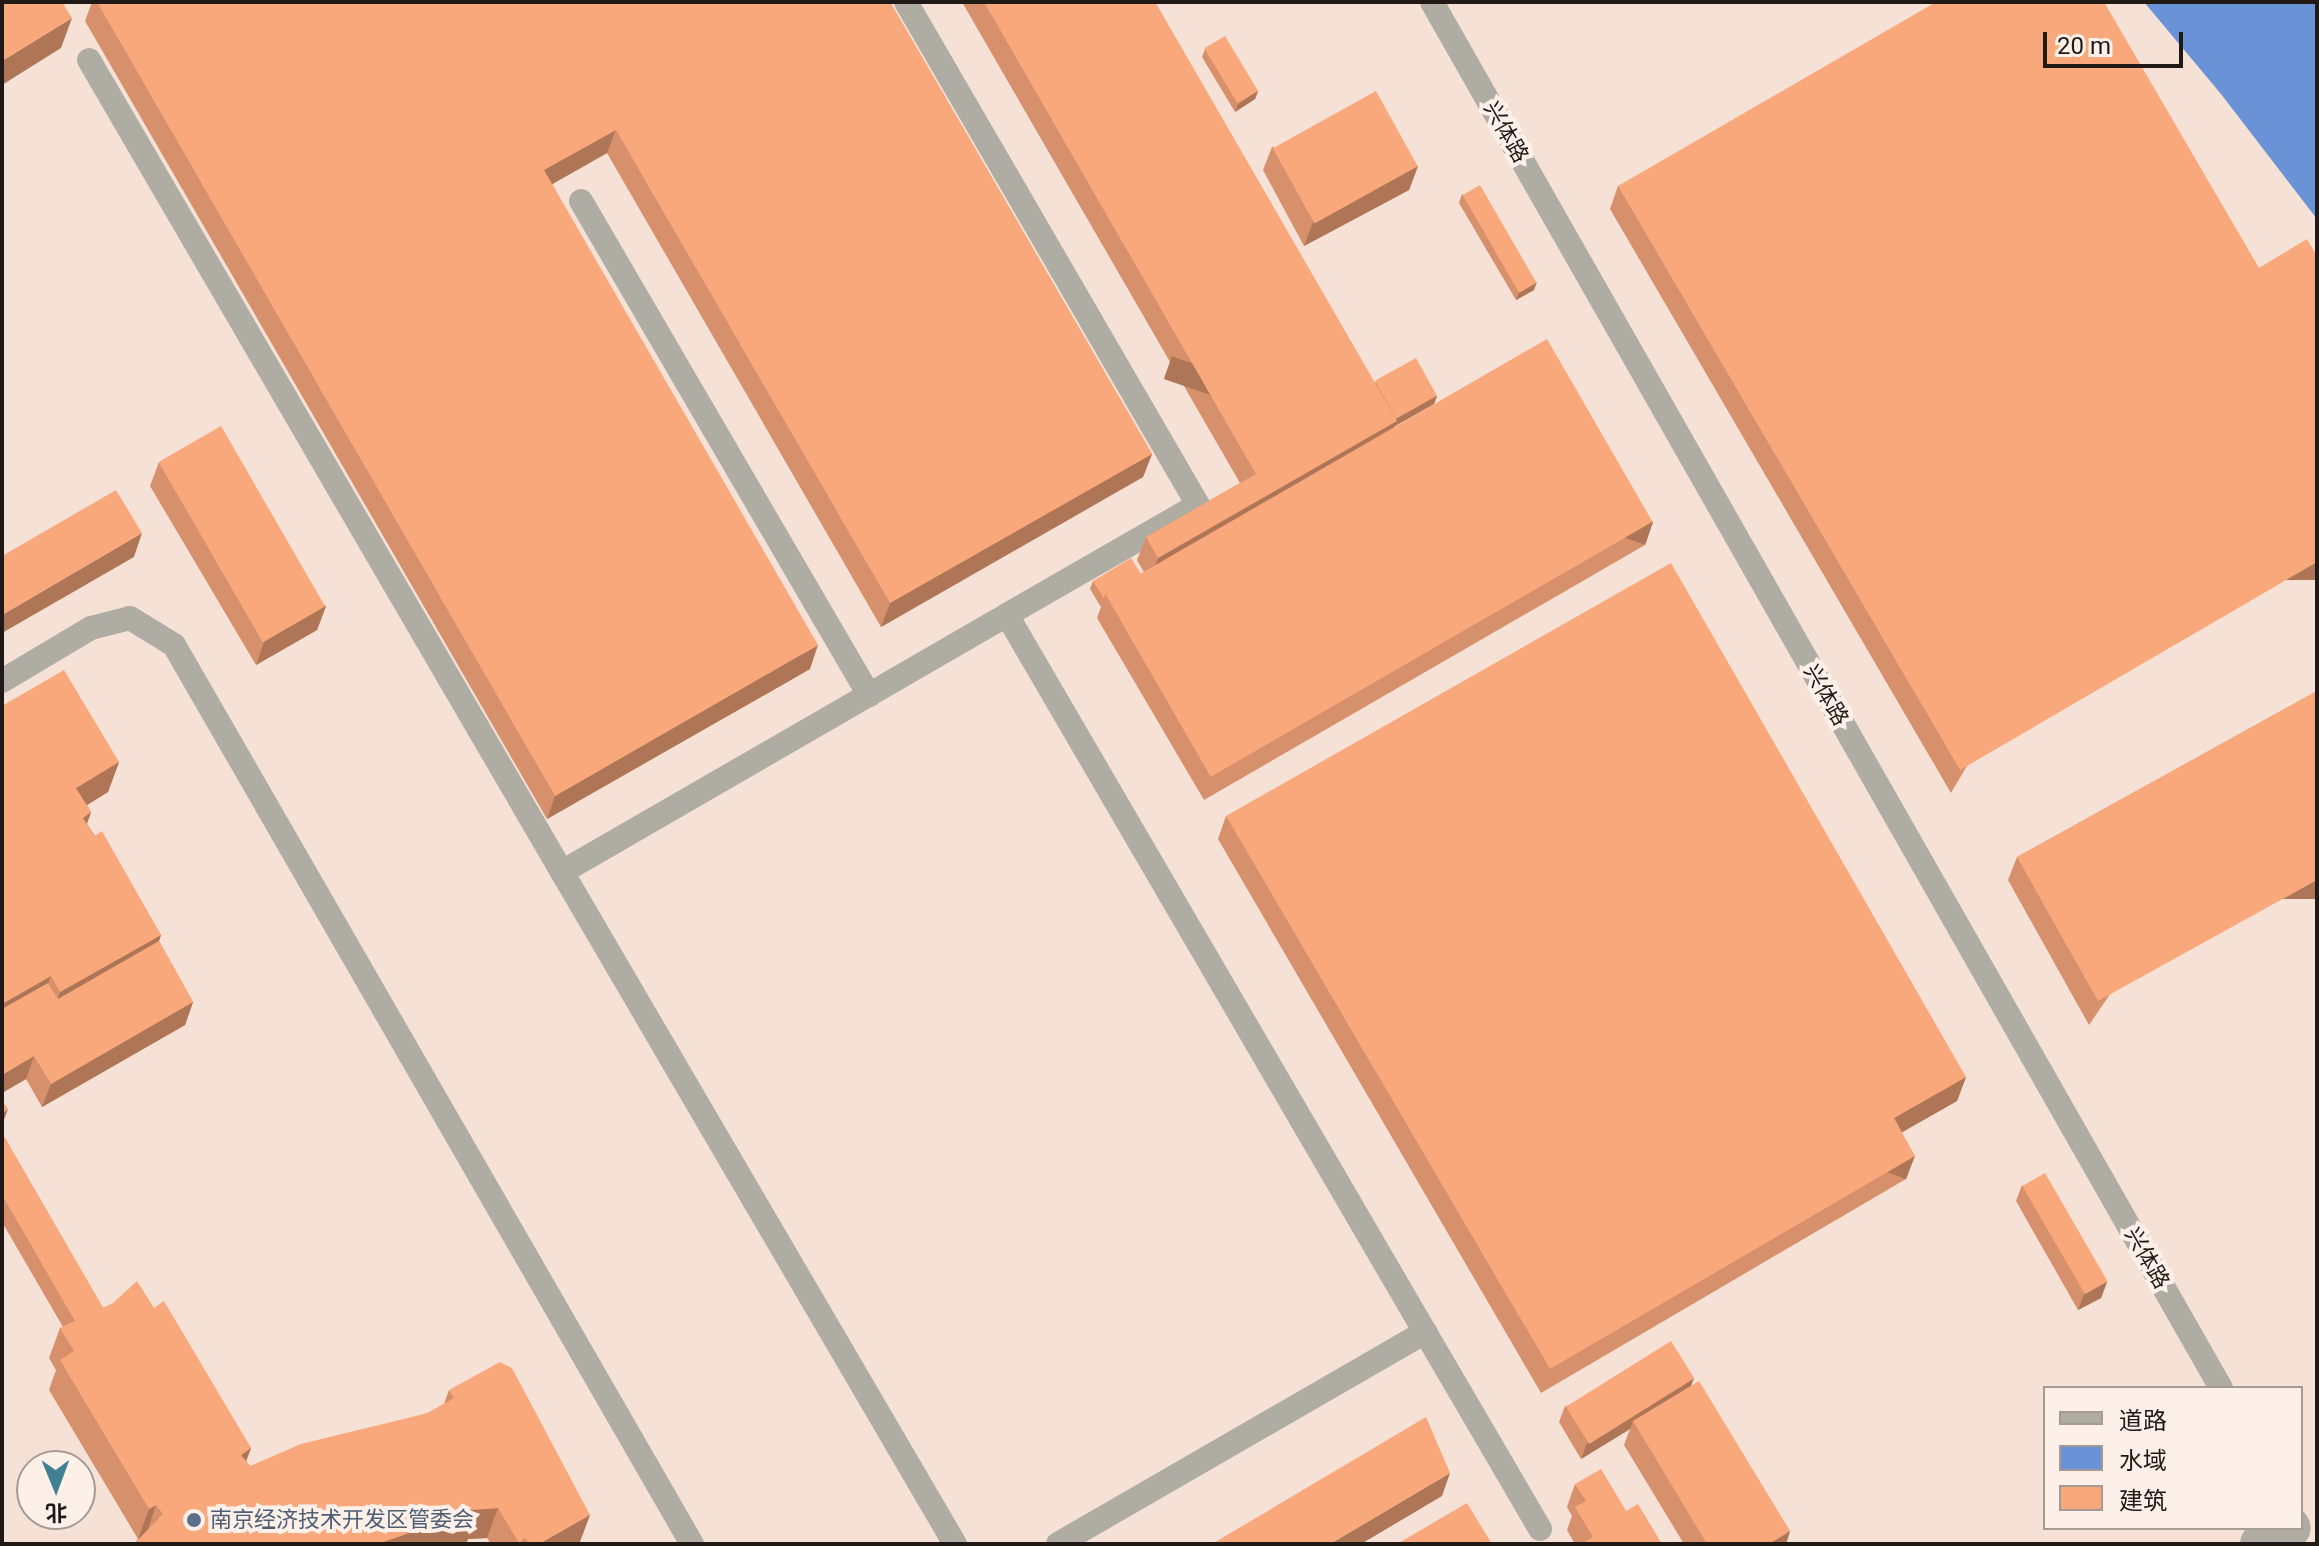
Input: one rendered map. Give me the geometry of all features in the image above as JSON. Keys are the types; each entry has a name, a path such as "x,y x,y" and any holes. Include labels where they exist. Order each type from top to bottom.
{"street":[{"path":"2262,1544 2286,1530"}],"lane":[{"path":"562,872 1198,505 906,2"},
{"name":"兴体路","path":"1432,2 2220,1386"},
{"path":"89,60 955,1544"},
{"path":"581,201 869,695"},
{"path":"1007,615 1540,1529"},
{"path":"2,681 91,628 130,618 174,645 692,1544"},
{"path":"1058,1544 1425,1332"}],"water":[{"path":"2144,2 2317,2 2317,219 2221,94"}],"building":[{"path":"2,2 62,2 72,18 2,61"},
{"path":"97,2 890,2 1152,454 890,603 616,130 544,170 818,645 555,796"},
{"path":"984,2 1155,2 1397,421 1158,558 1146,537 1256,474"},
{"path":"1936,2 2104,2 2259,268 2307,239 2317,256 2317,562 1960,770 1618,186"},
{"path":"1225,36 1258,91 1237,103 1204,48"},
{"path":"1376,91 1418,166 1314,223 1273,148"},
{"path":"1480,185 1536,283 1519,293 1463,195"},
{"path":"1547,339 1652,522 1211,777 1105,594"},
{"path":"1416,358 1437,396 1396,418 1375,381"},
{"path":"221,426 325,606 263,642 159,462"},
{"path":"116,490 142,533 2,615 2,556"},
{"path":"1131,558 1141,574 1105,594 1104,599 1093,581"},
{"path":"1671,563 1966,1077 1894,1118 1915,1156 1550,1369 1226,816"},
{"path":"64,670 119,762 76,788 91,812 83,818 94,836 102,831 161,935 60,992 51,976 2,1004 2,706"},
{"path":"2317,691 2317,880 2098,1001 2017,857"},
{"path":"159,941 193,1002 51,1084 34,1056 2,1075 2,1009 48,983 58,999"},
{"path":"2,1133 103,1308 75,1321 2,1195"},
{"path":"2045,1173 2108,1281 2085,1294 2022,1186"},
{"path":"137,1281 154,1308 164,1301 251,1448 241,1455 250,1466 301,1444 428,1413 454,1398 449,1390 500,1362 512,1368 590,1515 539,1544 529,1544 525,1538 519,1543 498,1508 471,1510 472,1528 409,1533 378,1544 134,1544 163,1514 156,1505 149,1509 60,1360 74,1351 60,1328 113,1303"},
{"path":"1671,1341 1694,1378 1589,1444 1566,1407"},
{"path":"1699,1381 1790,1531 1769,1544 1707,1544 1633,1421"},
{"path":"1426,1417 1450,1473 1330,1544 1212,1544"},
{"path":"1601,1469 1646,1544 1581,1544 1593,1537 1575,1507 1586,1501 1575,1484"},
{"path":"1467,1503 1492,1544 1397,1544"},
{"path":"1638,1504 1662,1544 1646,1544 1626,1511"}],"place":[{"name":"南京经济技术开发区管委会","path":"194,1520"}]}
